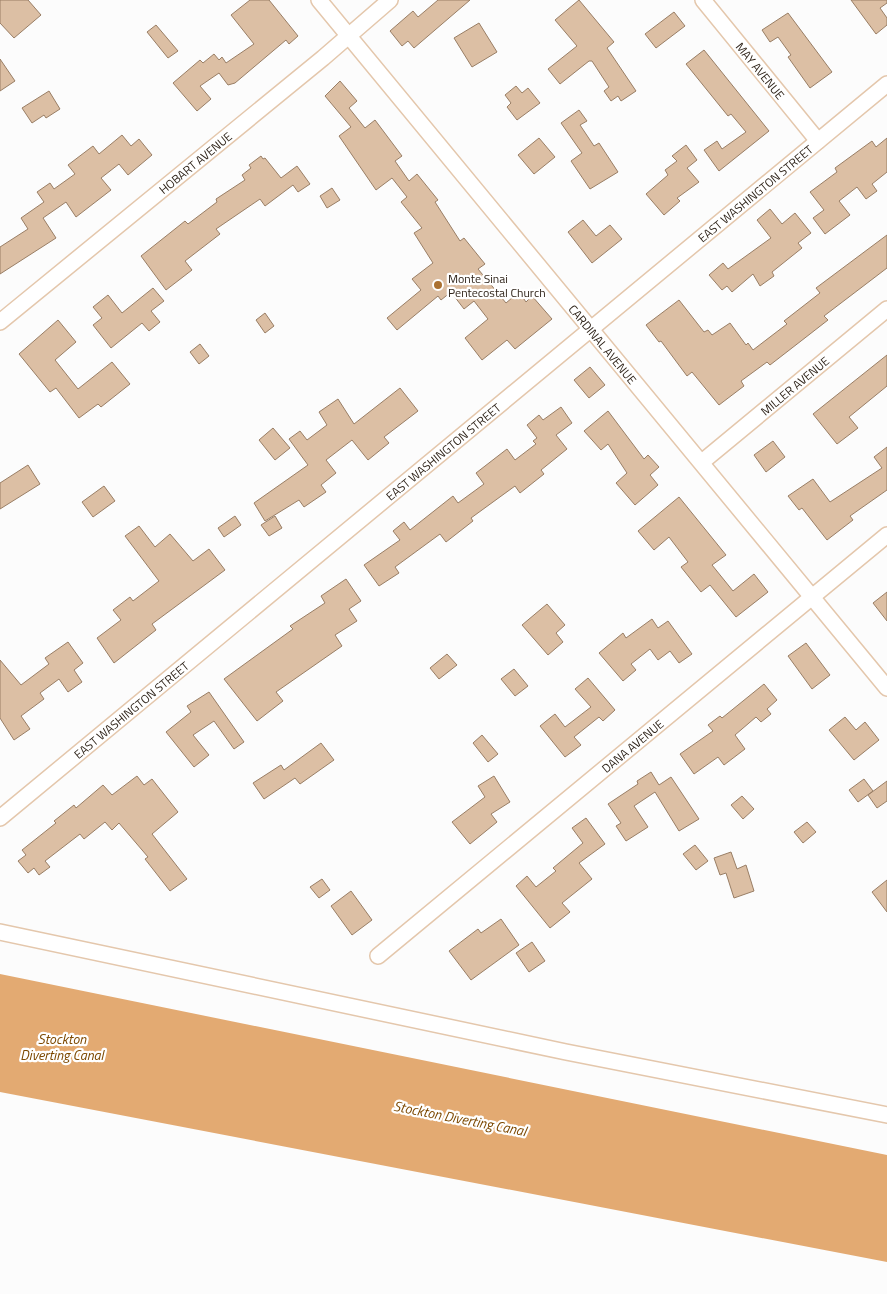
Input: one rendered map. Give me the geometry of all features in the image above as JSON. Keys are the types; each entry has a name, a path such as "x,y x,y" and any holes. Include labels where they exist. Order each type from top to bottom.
{"street":[{"name":"CARDINAL AVENUE","path":"319,0 556,285 570,305 592,328 887,688"},
{"name":"HOBART AVENUE","path":"0,322 349,36 390,0"},
{"name":"MAY AVENUE","path":"703,0 818,141"},
{"name":"EAST WASHINGTON STREET","path":"0,818 887,84"},
{"name":"MILLER AVENUE","path":"702,462 887,309"},
{"name":"DANA AVENUE","path":"378,956 887,536"},
{"path":"0,932 566,1052 887,1115"}],"water":[{"name":"Stockton Diverting Canal","path":"0,974 887,1155 887,1262 0,1092"}],"building":[{"path":"0,0 28,0 41,15 14,38 0,23"},
{"path":"250,0 269,0 298,36 289,44 286,40 235,83 228,85 219,73 200,86 211,99 197,111 173,83 200,60 203,63 214,54 219,60 222,57 226,63 254,44 231,15"},
{"path":"438,0 470,0 414,48 408,41 402,46 390,31 413,11 418,17"},
{"path":"579,0 614,42 607,48 636,91 621,101 618,96 611,101 604,91 609,87 592,61 589,61 560,84 548,69 577,46 555,20"},
{"path":"851,0 887,0 887,3 880,8 887,18 887,25 876,34"},
{"path":"674,12 685,26 656,48 645,34"},
{"path":"788,13 832,72 810,88 788,57 791,55 778,37 770,42 762,30"},
{"path":"479,23 497,52 472,67 454,38"},
{"path":"156,25 178,51 168,58 147,32"},
{"path":"704,50 769,131 719,171 704,150 717,141 722,149 746,132 731,114 728,116 686,64"},
{"path":"0,59 15,81 0,91"},
{"path":"340,81 357,101 349,108 365,128 375,120 402,156 395,161 409,181 417,174 438,200 435,202 460,241 464,238 485,264 478,269 506,303 519,292 526,302 532,296 552,319 515,349 507,340 482,360 465,338 488,319 474,301 464,309 451,292 441,300 438,296 397,330 387,318 421,290 412,279 433,263 414,233 422,228 401,202 407,197 392,178 376,190 339,136 351,127 325,96"},
{"path":"516,86 522,93 528,88 540,103 517,120 507,107 511,103 505,95"},
{"path":"49,91 60,109 46,118 44,115 32,123 22,108"},
{"path":"579,110 587,121 580,125 594,146 599,143 618,172 590,189 571,161 582,153 561,123"},
{"path":"122,135 131,146 139,139 152,155 128,175 119,164 101,178 111,190 76,217 66,202 43,218 56,238 0,274 0,247 28,229 21,218 44,202 37,192 50,183 54,189 75,174 68,165 93,146 99,154"},
{"path":"539,138 555,157 534,174 518,155"},
{"path":"887,138 887,172 872,184 877,191 866,199 857,187 839,201 850,215 825,234 813,218 824,210 810,192 837,172 835,168 872,141 876,147"},
{"path":"686,145 697,160 687,168 699,182 677,198 680,201 664,215 646,194 668,175 665,170 677,161 672,156"},
{"path":"261,156 263,159 265,158 281,178 297,166 310,184 298,192 293,185 265,206 260,199 216,229 220,234 185,261 192,270 166,290 141,256 185,221 188,224 217,202 216,199 245,180 242,175 251,168 249,165"},
{"path":"332,188 340,200 327,208 320,196"},
{"path":"770,209 782,224 795,213 811,233 798,243 802,248 772,272 774,276 760,286 753,274 732,292 727,286 722,290 709,275 723,263 728,269 771,238 757,220"},
{"path":"583,220 596,236 610,225 622,239 592,263 568,232"},
{"path":"887,235 887,268 824,316 828,320 770,365 767,362 741,381 744,386 719,405 692,372 687,376 661,341 659,342 646,325 679,300 704,332 708,330 712,335 730,323 746,345 748,343 753,350 787,324 784,321 820,293 816,288"},
{"path":"153,288 164,301 151,311 160,322 149,331 142,323 111,348 93,325 102,318 93,307 108,295 122,313"},
{"path":"265,313 274,326 265,333 256,320"},
{"path":"58,320 76,342 55,360 78,389 112,362 130,384 101,407 98,404 79,418 56,388 50,392 19,354"},
{"path":"200,344 209,356 199,364 190,352"},
{"path":"887,355 887,386 849,417 858,428 837,444 813,414"},
{"path":"590,367 605,385 589,398 574,380"},
{"path":"400,388 418,411 384,437 389,443 368,460 352,440 326,460 336,473 321,485 326,492 304,507 299,500 265,521 254,503 308,465 289,439 300,431 307,440 327,425 319,412 338,399 354,424"},
{"path":"561,407 572,423 556,435 567,449 541,470 544,474 520,493 515,486 471,518 473,521 446,542 440,534 395,567 399,573 379,586 364,565 400,540 393,531 404,522 410,530 453,496 458,503 484,484 476,473 507,449 515,460 536,444 533,441 537,438 527,425 539,415 543,420"},
{"path":"608,411 644,459 648,455 659,467 650,475 658,485 635,505 616,483 627,473 608,444 601,450 584,431"},
{"path":"273,428 290,448 275,460 259,440"},
{"path":"773,441 785,457 766,472 754,455"},
{"path":"887,447 887,490 850,516 853,520 827,540 802,508 799,510 788,496 813,479 830,502 882,468 874,457"},
{"path":"28,465 40,484 0,509 0,483"},
{"path":"104,486 115,501 93,517 82,502"},
{"path":"679,497 726,555 712,565 733,591 754,574 768,592 736,617 710,585 701,592 681,567 688,562 669,537 654,550 638,531"},
{"path":"235,516 241,525 224,537 218,528"},
{"path":"275,516 282,528 269,536 261,525"},
{"path":"139,526 155,547 170,534 193,561 209,549 225,570 152,624 156,630 114,663 97,638 121,620 113,610 130,597 133,601 159,581 125,536"},
{"path":"346,579 361,601 349,609 357,621 335,635 342,646 276,692 283,701 257,721 224,679 293,629 290,626 325,603 321,596"},
{"path":"887,592 887,621 873,603"},
{"path":"547,604 565,625 556,633 563,642 548,655 522,625"},
{"path":"652,619 658,628 668,621 692,654 679,663 670,651 658,660 650,649 631,664 636,670 623,681 599,653 623,633 626,638"},
{"path":"68,642 83,663 74,670 82,682 68,692 59,679 40,693 44,699 21,716 30,729 14,740 0,718 0,660 21,685 49,664 45,658"},
{"path":"806,643 830,675 812,689 788,656"},
{"path":"447,654 457,665 439,679 430,668"},
{"path":"514,669 528,686 515,696 501,679"},
{"path":"588,678 615,710 603,721 599,717 574,737 581,745 565,757 540,726 555,714 565,727 591,707 575,689"},
{"path":"764,684 777,700 767,709 771,714 761,722 756,717 735,735 745,749 724,765 718,757 694,774 680,754 713,731 708,725 720,716 722,718"},
{"path":"209,692 244,742 234,749 214,721 193,735 209,755 194,767 166,732 191,712 187,706"},
{"path":"845,717 856,730 865,722 879,740 854,760 829,730"},
{"path":"482,735 498,754 488,762 473,743"},
{"path":"321,743 334,760 300,784 295,778 264,799 253,783 281,765 284,770"},
{"path":"651,772 659,785 671,777 699,819 679,831 655,792 634,806 648,827 626,841 616,826 621,823 608,804 638,784 637,781"},
{"path":"137,776 144,785 152,779 178,812 152,834 187,879 170,891 145,859 148,857 119,823 112,830 105,822 84,839 80,834 45,861 50,867 39,875 34,868 28,873 18,861 26,855 22,850 56,823 54,821 74,805 76,808 103,785 112,795"},
{"path":"494,776 510,802 491,814 497,822 470,844 452,822 485,797 478,786"},
{"path":"864,779 873,791 858,802 849,790"},
{"path":"887,781 887,801 877,808 868,795"},
{"path":"742,796 754,809 743,819 731,805"},
{"path":"586,818 605,844 579,863 592,879 562,903 570,912 550,928 516,886 527,876 536,887 556,871 553,868 583,843 572,828"},
{"path":"807,822 816,832 803,843 794,832"},
{"path":"695,845 708,861 696,870 683,854"},
{"path":"731,852 737,869 746,865 754,891 734,898 726,873 720,875 714,858"},
{"path":"322,879 330,890 319,898 310,887"},
{"path":"887,880 887,912 872,892"},
{"path":"351,891 372,920 352,935 331,906"},
{"path":"501,919 519,945 471,980 449,951 478,929 481,933"},
{"path":"532,942 545,961 529,972 516,953"}],"place":[{"name":"Monte Sinai Pentecostal Church","path":"438,285"}]}
